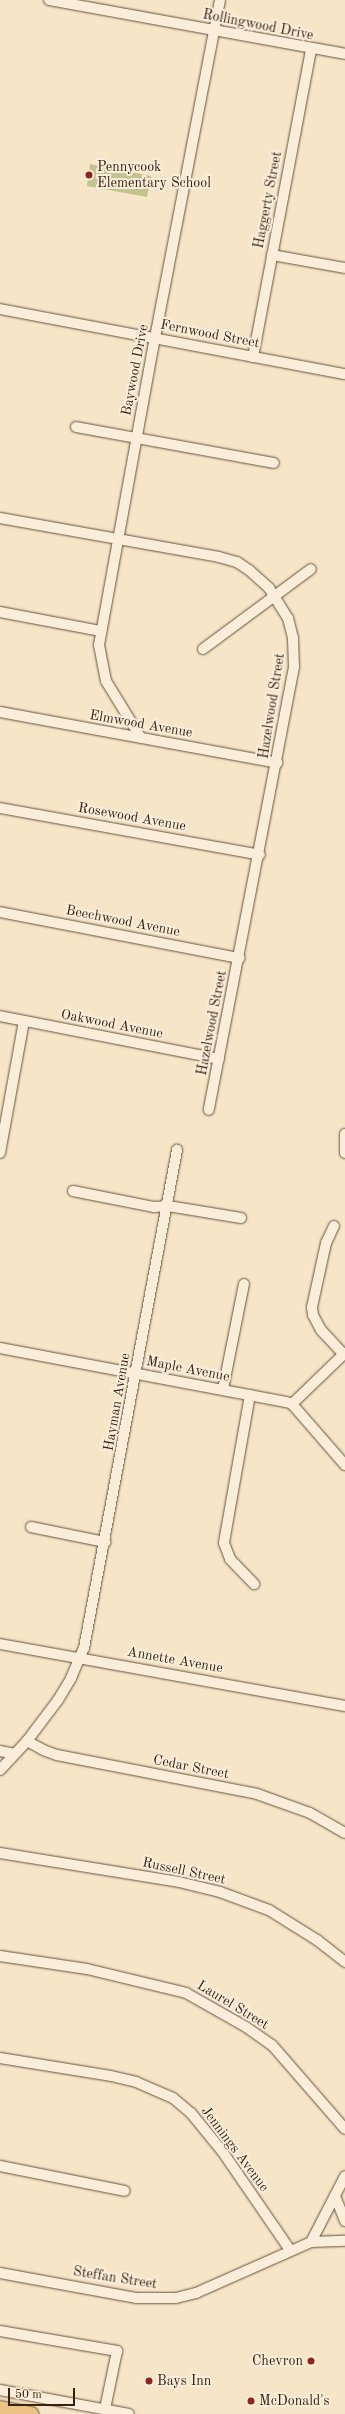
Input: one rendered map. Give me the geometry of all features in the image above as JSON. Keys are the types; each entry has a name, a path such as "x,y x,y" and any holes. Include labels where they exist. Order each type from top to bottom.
{"highway":[{"path":"0,2408 32,2414"}],"street":[{"name":"Rollingwood Drive","path":"49,0 345,54"},
{"name":"Baywood Drive","path":"141,738 106,681 99,645 136,438 220,0"},
{"name":"Haggerty Street","path":"253,357 311,49"},
{"path":"272,255 345,268"},
{"name":"Fernwood Street","path":"0,309 345,374"},
{"path":"76,427 274,463"},
{"name":"Hazelwood Street","path":"0,518 219,557 236,562 249,570 269,588 288,618 295,651 260,855 209,1110"},
{"path":"203,648 311,569"},
{"path":"0,612 102,631"},
{"name":"Elmwood Avenue","path":"0,712 277,763"},
{"name":"Rosewood Avenue","path":"0,808 260,855"},
{"name":"Beechwood Avenue","path":"0,912 240,958"},
{"name":"Oakwood Avenue","path":"0,1016 219,1059"},
{"path":"0,1153 24,1021"},
{"path":"345,1134 345,1153"},
{"name":"Hayman Avenue","path":"0,1770 27,1741 58,1700 80,1658 105,1542 168,1206 177,1150"},
{"path":"73,1191 154,1206 168,1206 241,1218"},
{"path":"334,1226 326,1243 312,1307 313,1315 321,1330 344,1354 292,1404 345,1465"},
{"path":"223,1389 244,1284"},
{"name":"Maple Avenue","path":"0,1348 223,1389 292,1404"},
{"path":"250,1395 224,1543 230,1559 254,1584"},
{"path":"31,1527 105,1542"},
{"name":"Annette Avenue","path":"0,1644 345,1706"},
{"name":"Cedar Street","path":"27,1741 42,1750 57,1755 257,1794 310,1813 345,1834"},
{"path":"0,1751 15,1754"},
{"name":"Russell Street","path":"0,1853 179,1882 220,1892 269,1910 317,1940 345,1962"},
{"name":"Laurel Street","path":"0,1956 87,1968 186,1993 246,2027 272,2046 345,2129"},
{"name":"Jennings Avenue","path":"0,2058 124,2079 136,2082 173,2098 191,2113 222,2151 290,2250"},
{"path":"0,2166 125,2191"},
{"path":"345,2176 311,2242 345,2241"},
{"path":"335,2196 345,2221"},
{"name":"Steffan Street","path":"0,2272 136,2298 176,2298 196,2293 290,2250 311,2242"},
{"path":"0,2331 117,2351 106,2409"},
{"path":"0,2390 128,2414"}],"shaded area":[{"path":"90,164 151,176 147,197 87,186"}],"place":[{"name":"Pennycook Elementary School","path":"89,175"},
{"name":"Chevron","path":"311,2361"},
{"name":"Bays Inn","path":"149,2381"},
{"name":"McDonald's","path":"251,2401"}]}
